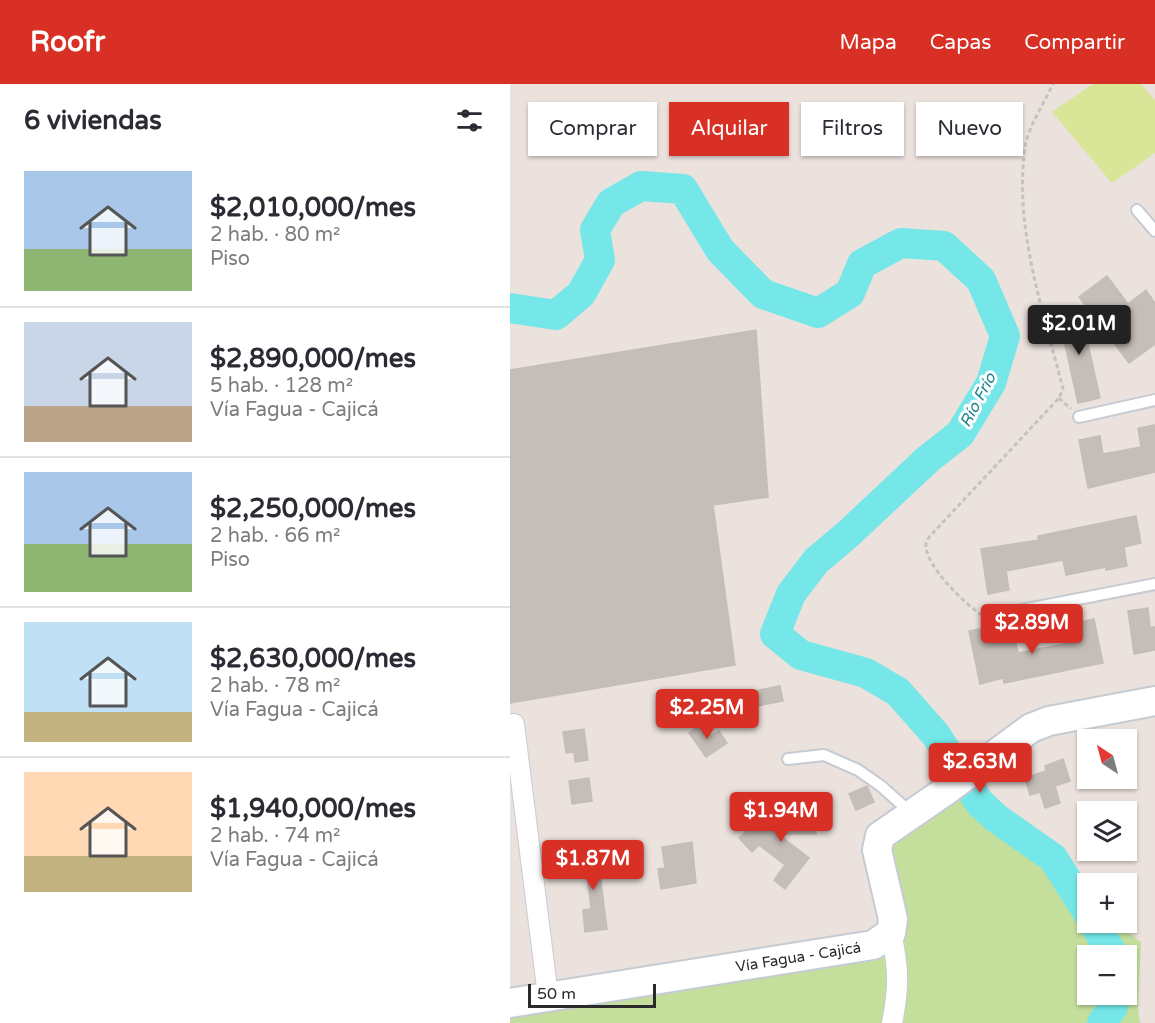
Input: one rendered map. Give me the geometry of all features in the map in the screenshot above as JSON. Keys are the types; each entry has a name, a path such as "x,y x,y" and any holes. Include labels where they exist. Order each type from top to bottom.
{"street":[{"path":"892,1023 898,991 896,953 891,933 893,919 877,850 880,836 1031,728 1049,721 1155,701"},
{"path":"514,724 548,996"},
{"name":"Vía Fagua - Cajicá","path":"510,1003 873,945 891,933"}],"lane":[{"path":"1137,210 1155,231"},
{"path":"1079,417 1155,400"},
{"path":"996,615 1155,584"},
{"path":"789,759 824,755 858,770 881,786 911,813"}],"path":[{"path":"996,615 984,616 976,611 941,578 928,555 926,544 930,536 1059,398 1063,389 1028,239 1022,187 1022,167 1027,140 1053,84"}],"green space":[{"path":"1093,84 1141,84 1155,100 1155,153 1112,183 1052,112"},
{"path":"970,786 979,802 996,818 1053,858 1077,896 1077,933 1129,933 1141,942 1138,1008 1140,1023 510,1023 510,1003 891,933 877,850"}],"building":[{"path":"1107,276 1128,304 1146,290 1155,303 1155,344 1129,363 1079,297"},
{"path":"1080,308 1100,398 1078,403 1058,313"},
{"path":"756,330 768,497 713,505 735,665 510,703 510,370"},
{"path":"1155,425 1155,472 1088,488 1079,440 1100,436 1103,454 1141,447 1138,428"},
{"path":"1136,516 1141,543 1124,547 1127,566 1106,570 1106,567 1066,575 1063,560 1006,571 1009,590 988,594 981,549 1039,540 1038,536"},
{"path":"1148,608 1150,627 1155,627 1155,650 1134,654 1128,611"},
{"path":"1094,619 1103,663 1004,683 1003,678 980,684 969,631 989,627 991,637 1014,632 1018,653 1079,641 1075,623"},
{"path":"780,686 783,701 742,709 739,694"},
{"path":"703,723 711,736 719,731 727,743 706,757 689,733"},
{"path":"584,729 588,760 575,762 574,752 566,753 563,732"},
{"path":"1063,759 1070,781 1055,786 1060,803 1045,808 1040,792 1030,795 1025,778 1046,771 1045,766"},
{"path":"589,778 592,801 572,804 569,781"},
{"path":"867,786 874,802 856,810 849,794"},
{"path":"816,817 816,834 778,834 809,858 785,889 774,880 785,865 759,845 752,852 739,838 759,819"},
{"path":"692,842 696,883 661,889 658,869 665,868 662,847"},
{"path":"597,849 607,929 585,932 583,910 591,909 587,872 578,873 576,852"}],"waterway":[{"name":"Río Frío","path":"510,308 556,315 581,294 600,260 595,230 611,203 641,186 683,189 720,250 763,294 818,313 850,293 862,264 901,243 944,246 981,280 1005,336 991,383 960,434 928,459 816,561 791,594 775,634 801,655 866,673 898,692 936,735 979,802 996,818 1053,858 1077,896"},
{"name":"Río Frío","path":"1100,933 1107,945"},
{"name":"Río Frío","path":"1102,1023 1113,1005"}]}
